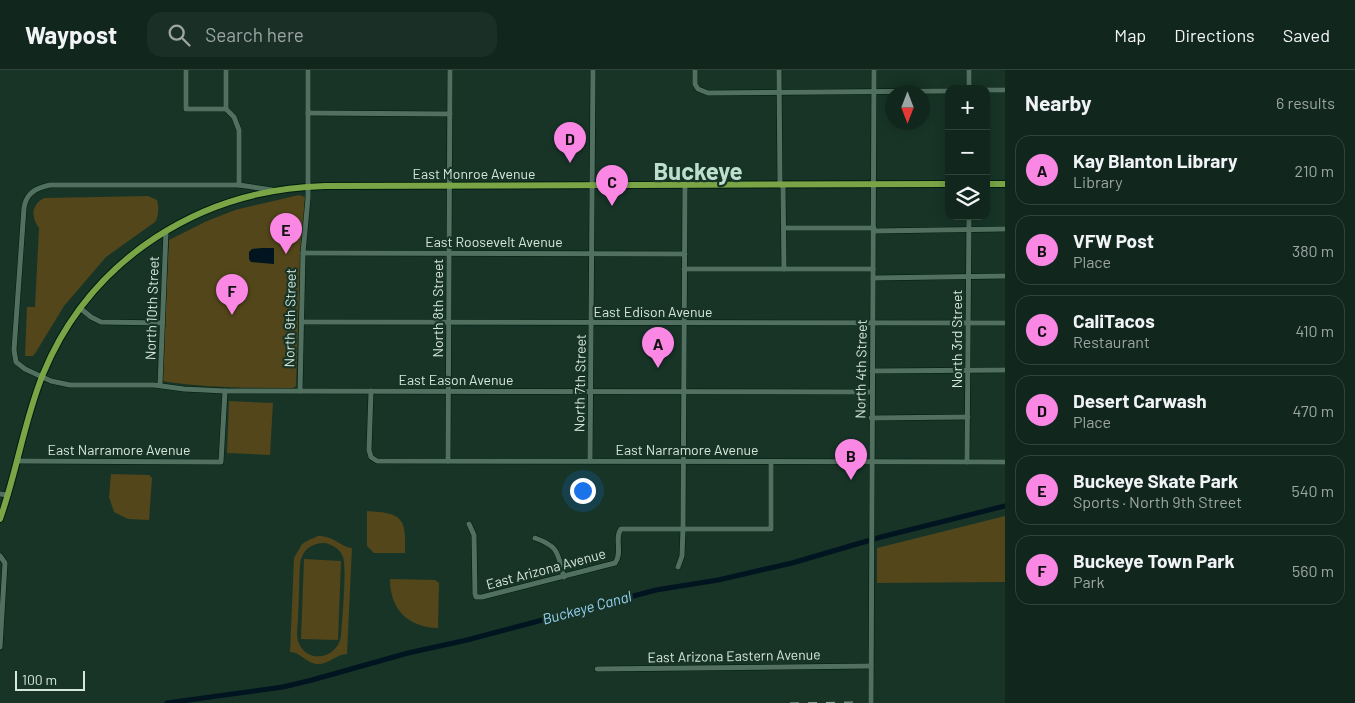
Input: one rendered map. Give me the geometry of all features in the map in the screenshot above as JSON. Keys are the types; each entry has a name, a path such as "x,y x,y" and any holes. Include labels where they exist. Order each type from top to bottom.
{"main road":[{"name":"East Monroe Avenue","path":"272,190 308,186 945,184"},
{"path":"990,184 1005,184"},
{"path":"0,519 42,376 61,336 80,308 104,280 122,263 166,231 194,215 213,207 272,190"}],"street":[{"path":"186,70 186,110 226,110 234,117 239,130 239,185"},
{"path":"226,70 226,110"},
{"name":"North 9th Street","path":"300,391 303,254 308,186 308,70"},
{"name":"North 8th Street","path":"448,461 450,70"},
{"name":"North 7th Street","path":"590,461 593,70"},
{"path":"695,70 695,84 698,90 708,93 945,91"},
{"path":"779,70 784,269"},
{"name":"North 4th Street","path":"870,703 874,70"},
{"path":"969,70 969,85"},
{"path":"990,90 1005,90"},
{"path":"308,113 450,114"},
{"name":"East Monroe Avenue","path":"31,192 42,186 50,185 239,185 272,190"},
{"path":"678,567 682,556 683,529 685,185"},
{"name":"East Eason Avenue","path":"31,192 24,202 14,356 20,366 52,381 70,385 160,385 184,389 225,391 872,392"},
{"name":"North 3rd Street","path":"967,462 969,220"},
{"path":"784,228 1005,229"},
{"name":"North 10th Street","path":"160,385 166,231"},
{"name":"East Roosevelt Avenue","path":"303,254 685,254"},
{"path":"684,269 873,268"},
{"path":"873,278 1005,276"},
{"path":"80,308 90,317 101,322 163,322"},
{"name":"East Edison Avenue","path":"302,322 1005,323"},
{"path":"872,371 1005,370"},
{"name":"East Narramore Avenue","path":"17,460 221,462 225,391"},
{"name":"East Narramore Avenue","path":"371,391 368,450 370,457 377,461 1005,462"},
{"path":"871,418 968,417"},
{"name":"East Arizona Avenue","path":"469,524 474,535 474,589 476,597 482,597 617,561 619,529 771,529 771,462"},
{"path":"0,494 8,495"},
{"path":"535,538 555,548 564,576"},
{"path":"0,556 4,563 0,647"},
{"name":"East Arizona Eastern Avenue","path":"597,669 871,666"}],"shaded area":[{"path":"299,195 305,197 301,242 296,386 293,388 227,387 162,381 169,240 207,221 235,210"},
{"path":"148,196 158,202 158,214 155,222 106,257 64,306 33,356 25,356 27,307 35,307 39,228 34,212 37,204 44,198"},
{"path":"229,401 273,403 270,455 227,453"},
{"path":"111,474 149,475 152,478 149,520 128,519 114,512 109,497"},
{"path":"367,511 388,513 400,520 405,532 405,553 374,553 367,546"},
{"path":"1005,516 1005,582 877,583 877,548"},
{"path":"318,536 324,536 352,548 347,654 321,664 312,663 294,652 290,652 294,558 302,544","holes":["315,544 328,544 340,552 344,563 341,636 339,644 334,650 328,654 314,656 302,649 297,638 300,564 308,548"]},
{"path":"304,559 341,561 338,640 301,639"},
{"path":"390,579 435,580 439,583 438,628 418,624 403,615 393,600"}],"water":[{"path":"274,248 274,264 251,262 249,252 252,249"}],"waterway":[{"name":"Buckeye Canal","path":"167,703 283,687 656,590 718,580 792,563 881,537 1005,506"}],"railway":[{"path":"790,703 858,702"}],"place":[{"name":"Desert Carwash","path":"570,163"},
{"name":"CaliTacos","path":"612,206"},
{"name":"Buckeye Skate Park","path":"286,254"},
{"name":"Buckeye Town Park","path":"232,315"},
{"name":"Kay Blanton Library","path":"658,368"},
{"name":"VFW Post","path":"851,480"}],"district":[{"name":"Buckeye","path":"698,172"}]}
